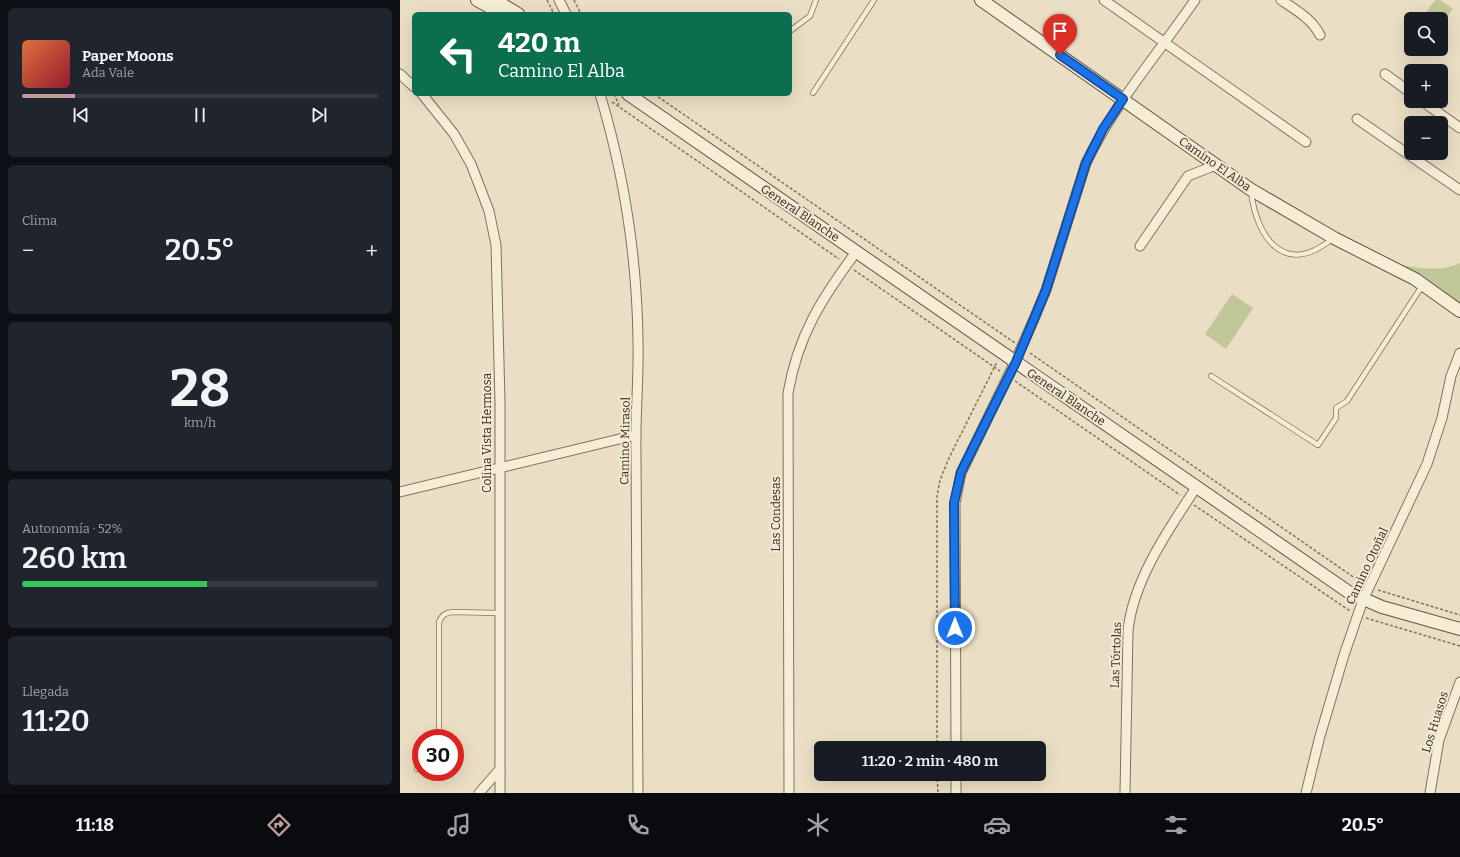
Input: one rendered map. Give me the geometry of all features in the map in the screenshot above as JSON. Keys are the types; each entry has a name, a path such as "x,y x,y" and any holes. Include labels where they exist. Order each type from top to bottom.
{"main road":[{"path":"477,0 498,12"},
{"path":"495,0 515,12"},
{"name":"Camino El Alba","path":"980,0 1250,189 1334,238 1423,284 1460,311"},
{"name":"General Blanche","path":"631,96 1350,593 1382,607 1460,629"}],"street":[{"path":"559,0 565,12"},
{"path":"1104,0 1164,44 1306,142"},
{"path":"1281,0 1304,16 1316,27 1320,35"},
{"path":"956,741 956,492 965,463 1016,362 1046,290 1086,163 1103,129 1193,1"},
{"path":"400,74 412,85"},
{"path":"1385,74 1404,88"},
{"name":"Colina Vista Hermosa","path":"424,96 444,120 463,148 484,195 493,228 498,262 500,793"},
{"name":"Camino Mirasol","path":"601,96 615,144 632,243 638,340 636,435 638,793"},
{"path":"1432,108 1460,128"},
{"path":"1357,119 1460,190"},
{"path":"1140,246 1188,176 1216,165"},
{"name":"Las Condesas","path":"789,793 788,393 793,366 805,331 816,309 856,252"},
{"name":"Camino Otoñal","path":"1306,793 1331,695 1358,615 1369,588 1427,464 1442,418 1451,376 1460,353"},
{"path":"400,492 636,435"},
{"name":"Las Tórtolas","path":"1125,793 1128,631 1130,610 1144,575 1197,486"},
{"name":"Los Huasos","path":"1430,793 1439,740 1460,682"},
{"path":"479,793 500,769"},
{"path":"956,781 956,793"}],"lane":[{"path":"792,30 810,16 816,0"},
{"path":"813,93 874,0"},
{"path":"1250,189 1254,206 1268,240 1273,246 1284,253 1292,255 1309,252 1334,238"},
{"path":"1211,376 1318,445 1336,418 1336,408 1347,401 1423,284"},
{"path":"440,729 439,622 442,616 446,613 452,612 500,613"}],"path":[{"path":"547,0 553,12"},
{"path":"574,0 580,12"},
{"path":"603,96 619,105 847,265 1344,608 1358,615 1460,646"},
{"path":"615,96 619,105"},
{"path":"657,96 1369,588 1460,615"},
{"path":"937,781 938,793"}],"green space":[{"path":"1435,0 1440,0 1453,9 1448,16 1448,12 1426,12"},
{"path":"1386,262 1433,269 1460,263 1460,305"},
{"path":"1232,294 1253,308 1226,349 1205,334"}],"route":[{"path":"955,628 954,503 961,472 1016,362 1046,290 1086,163 1103,129 1123,99 1060,55"}]}
